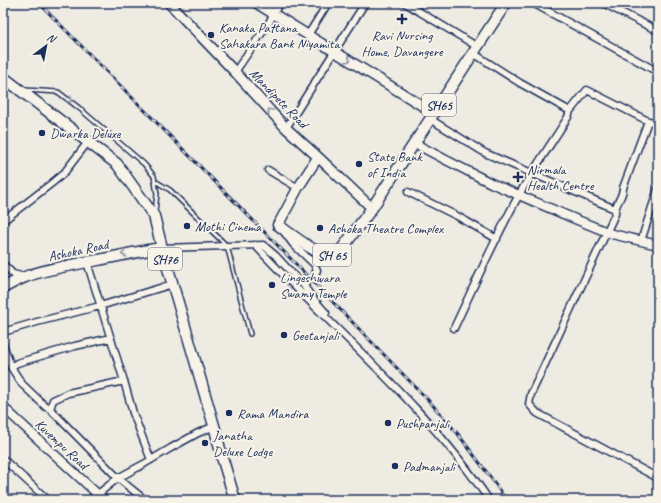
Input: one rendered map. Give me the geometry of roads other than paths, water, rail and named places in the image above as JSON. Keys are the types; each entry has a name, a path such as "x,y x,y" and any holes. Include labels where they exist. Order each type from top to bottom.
{"main road":[{"name":"Mandipete Road","path":"169,3 286,128 372,208"},
{"path":"256,3 432,116"},
{"name":"SH65","path":"372,208 506,3"},
{"name":"SH76","path":"3,77 117,164 154,216 235,500"},
{"path":"278,226 298,188 318,157"},
{"name":"SH 65","path":"278,226 315,250 325,255 334,255 340,250 372,208"},
{"name":"Ashoka Road","path":"3,288 25,277 66,266 162,248"}],"street":[{"path":"235,72 270,22 280,3"},
{"path":"308,35 328,3"},
{"path":"286,128 365,3"},
{"path":"405,3 475,50 520,83 570,111"},
{"path":"533,3 658,72"},
{"path":"603,3 658,31"},
{"path":"454,328 519,195 568,117 570,111 587,90 648,121 658,124"},
{"path":"432,116 485,153 614,209"},
{"path":"648,121 623,192 614,209 615,214 534,387 529,404 537,413 658,478"},
{"path":"3,221 64,173 88,142"},
{"path":"414,143 491,183 607,232 658,245"},
{"path":"268,170 298,188"},
{"path":"641,241 655,207 658,189"},
{"path":"408,192 457,216 497,239"},
{"path":"278,226 293,244 314,264 317,270 314,273"},
{"path":"162,248 263,244 301,283 306,280 304,286 328,314 326,318"},
{"path":"254,245 402,392 444,441 489,500"},
{"path":"87,262 133,413 151,460"},
{"path":"3,264 13,274 25,277"},
{"path":"3,332 100,306 173,284"},
{"path":"11,367 17,363 75,346 110,338"},
{"path":"3,344 11,367 22,384 46,408 50,409 118,478 145,500"},
{"path":"50,409 54,400 68,393 124,381"},
{"name":"Kuvempu Road","path":"5,413 101,497"},
{"path":"89,500 101,497 118,478 198,433 210,428 215,429"},
{"path":"3,459 48,500"}],"lane":[{"path":"20,90 58,92 79,108 144,164 154,176 155,181 157,194 154,216"},
{"path":"155,181 170,190 227,246 250,334"}],"tunnel":[{"path":"305,279 314,271"}],"railway":[{"path":"39,3 429,401 458,434 506,500"}],"place":[{"name":"Ravi Nursing Home, Davangere","path":"402,19"},
{"name":"Kanaka Pattana Sahakara Bank Niyamita","path":"211,35"},
{"name":"Dwarka Deluxe","path":"42,133"},
{"name":"State Bank of India","path":"359,164"},
{"name":"Nirmala Health Centre","path":"518,177"},
{"name":"Mothi Cinema","path":"187,226"},
{"name":"Ashoka Theatre Complex","path":"320,228"},
{"name":"Lingeshwara Swamy Temple","path":"272,285"},
{"name":"Geetanjali","path":"284,335"},
{"name":"Rama Mandira","path":"229,413"},
{"name":"Pushpanjali","path":"388,423"},
{"name":"Janatha Deluxe Lodge","path":"205,443"},
{"name":"Padmanjali","path":"395,466"}]}
